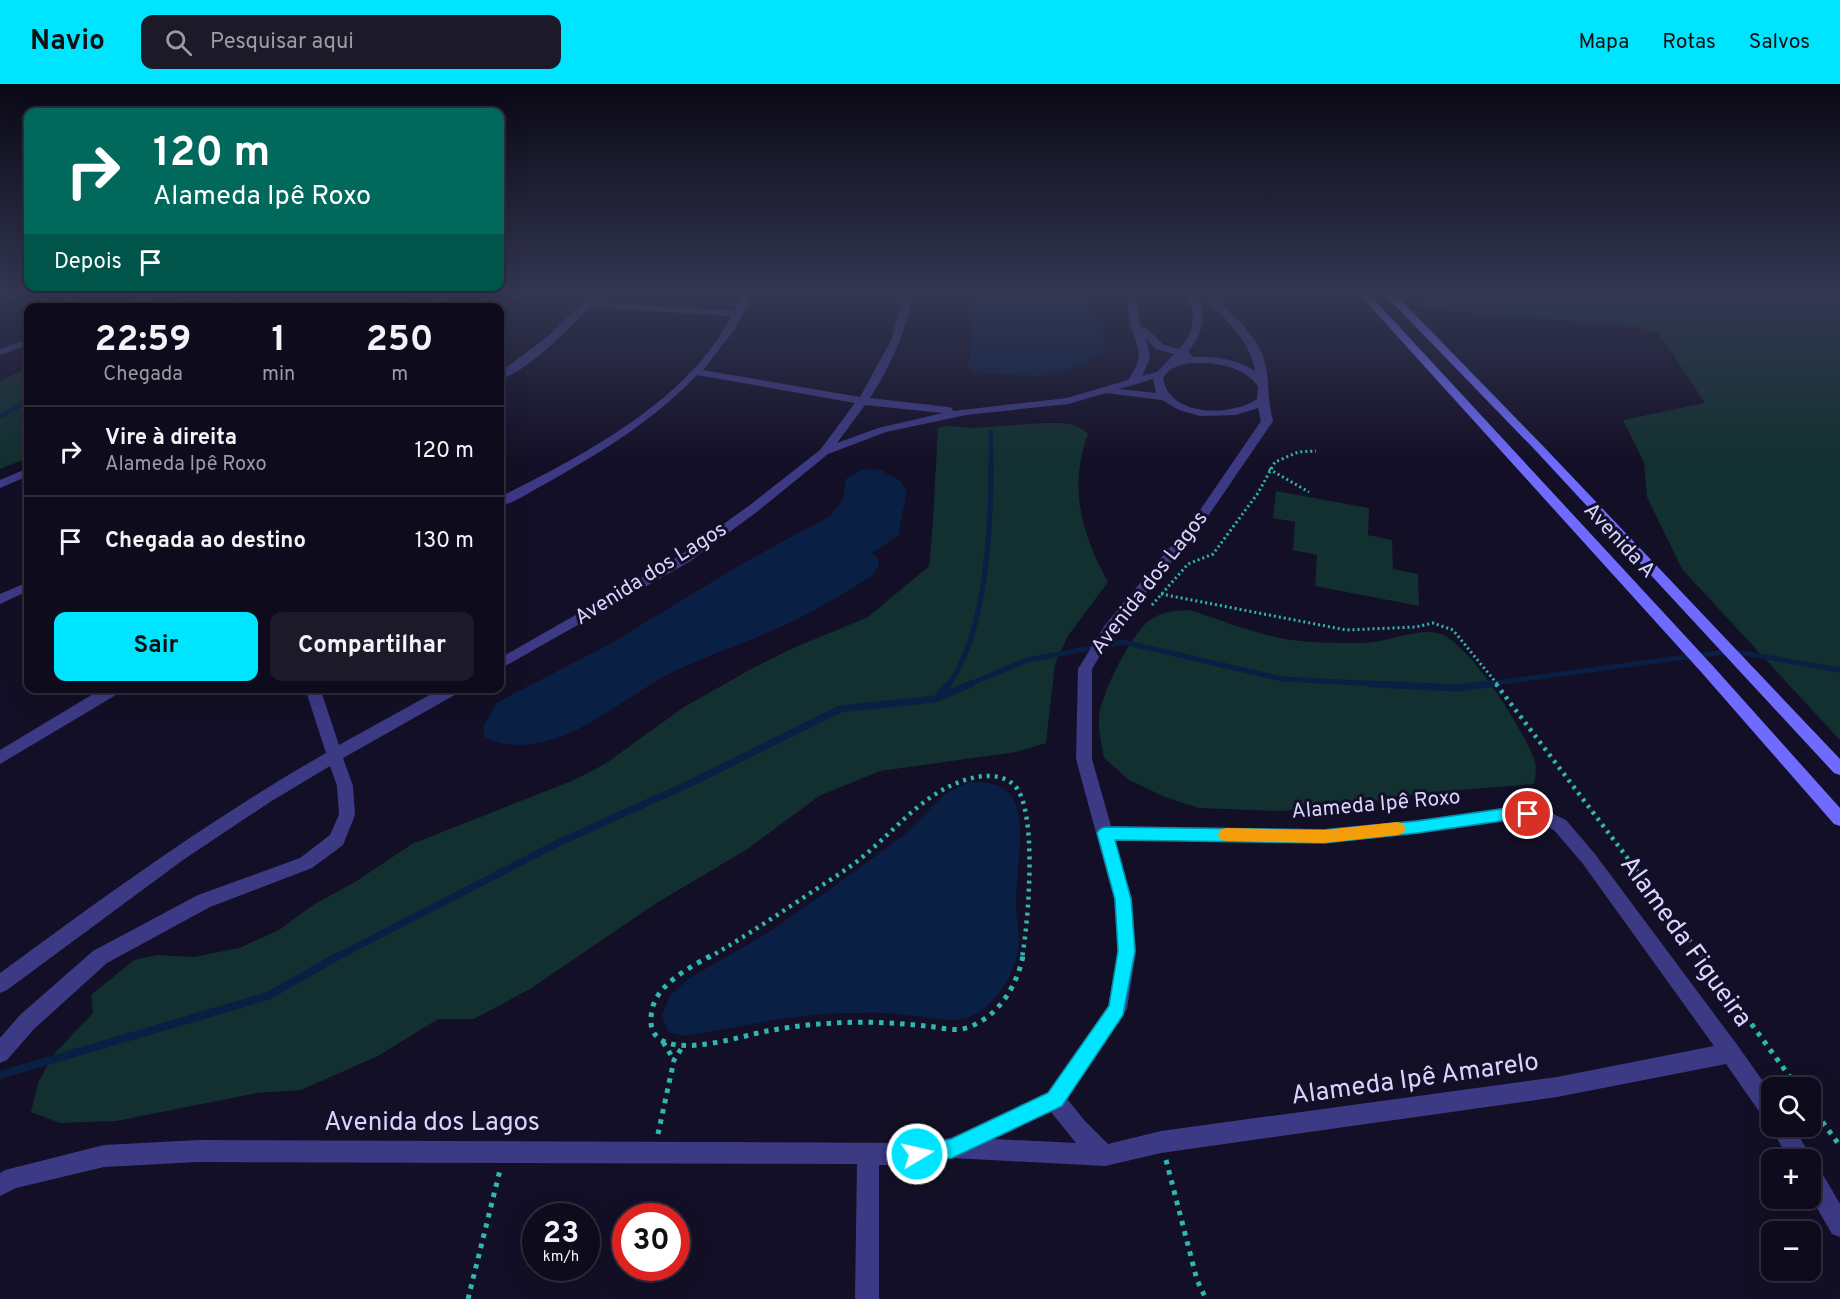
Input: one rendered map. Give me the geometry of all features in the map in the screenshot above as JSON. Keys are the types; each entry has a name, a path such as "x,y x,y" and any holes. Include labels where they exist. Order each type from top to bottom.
{"street":[{"path":"504,373 537,351"},
{"path":"504,500 584,457 651,412 696,372 714,351"},
{"name":"Avenida dos Lagos","path":"504,662 684,559 754,508 824,452 863,401 892,351"},
{"path":"1133,381 1142,369 1147,354 1146,351"},
{"path":"1172,351 1208,360"},
{"path":"1165,397 1157,383 1164,370 1185,351"},
{"name":"Avenida dos Lagos","path":"0,1185 14,1178 104,1156 198,1151 917,1154 952,1148 1055,1099 1117,1009 1126,951 1123,899 1084,759 1085,669 1110,627 1200,519 1267,421 1256,351"},
{"name":"Avenida A","path":"1416,351 1704,666 1840,819"},
{"name":"Avenida A","path":"1443,351 1840,769"},
{"name":"Avenida dos Lagos","path":"824,452 882,430 966,411 1031,407 1068,401 1102,392 1181,362 1208,360 1243,369 1256,377 1262,394"},
{"path":"696,372 863,401 966,411"},
{"name":"Avenida dos Lagos","path":"1102,392 1130,392 1165,397 1185,409 1212,415 1247,411 1262,394"},
{"path":"0,484 24,474"},
{"path":"0,599 24,588"},
{"path":"0,758 108,693"},
{"path":"0,1053 27,1022 100,957 204,901 306,863 337,840 347,815 345,786 333,757 314,693"},
{"path":"0,984 97,911 238,814 446,693"},
{"name":"Alameda Ipê Roxo","path":"1105,833 1324,836 1417,827 1515,813 1542,816"},
{"name":"Alameda Figueira","path":"1542,816 1560,825 1589,859 1761,1097"},
{"name":"Alameda Ipê Amarelo","path":"952,1148 1105,1155 1161,1142 1557,1087 1731,1053"},
{"path":"1055,1099 1090,1144 1105,1155"},
{"path":"867,1299 868,1154"},
{"path":"1821,1193 1840,1226"}],"path":[{"path":"1150,607 1188,564 1213,554 1258,493 1269,469 1275,462 1298,452 1316,451"},
{"path":"1269,469 1309,492"},
{"path":"1161,594 1346,630 1416,627 1433,623 1453,630 1468,646 1742,1009 1790,1077"},
{"path":"662,1041 697,1047 769,1031 834,1023 966,1029 988,1015 1004,1000 1016,983 1026,939 1029,846 1023,798 1014,785 1004,779 980,776 961,779 940,789 860,859 748,936 682,972 660,993 651,1012 652,1029 674,1060"},
{"path":"654,1152 674,1060 683,1046"},
{"path":"1821,1120 1840,1146"},
{"path":"1161,1142 1197,1280 1206,1299"},
{"path":"468,1299 504,1152"}],"green space":[{"path":"1671,351 1840,351 1840,740 1682,569 1647,497 1644,462 1623,420 1705,403"},
{"path":"24,370 24,460 0,469 0,381"},
{"path":"1043,423 1073,425 1088,434 1079,473 1081,510 1091,547 1108,582 1068,636 1055,664 1046,743 1016,752 880,771 819,796 749,848 655,904 530,989 474,1019 438,1019 378,1056 301,1090 257,1093 116,1121 60,1123 31,1112 38,1083 53,1055 93,1013 91,995 134,960 157,955 194,957 239,948 279,930 313,905 355,882 412,844 574,780 605,764 684,707 753,668 791,649 868,617 929,566 938,428"},
{"path":"1276,491 1369,508 1368,535 1392,540 1393,569 1418,574 1419,606 1315,586 1317,555 1293,550 1295,522 1273,518"},
{"path":"1189,610 1285,639 1362,643 1429,632 1438,633 1450,639 1480,669 1508,710 1535,762 1534,784 1420,793 1351,805 1279,811 1199,808 1165,797 1129,780 1104,758 1099,717 1105,693 1119,663 1145,624 1162,614"}],"water":[{"path":"970,351 1104,351 1081,365 1042,376 976,373 970,370 968,365"},
{"path":"861,470 884,471 884,475 895,477 907,491 898,536 872,553 879,560 878,567 872,576 789,623 675,671 594,720 561,737 528,745 499,743 485,738 483,728 496,703 608,645 745,562 830,516 843,500 846,479"},
{"path":"969,782 993,784 1009,793 1014,800 1019,820 1016,906 1019,942 1017,955 1007,981 990,1004 967,1018 954,1020 893,1013 845,1013 784,1019 684,1036 668,1032 662,1015 670,996 688,979 766,934 826,892 904,835 945,794"}],"waterway":[{"path":"0,416 24,404"},
{"path":"991,431 991,466"},
{"path":"948,685 961,664 971,638 984,580 990,519 991,466"},
{"path":"968,685 1027,660 1123,642 1282,679 1400,685"},
{"path":"1479,685 1731,651 1840,670"},
{"path":"939,695 949,684"},
{"path":"335,958 558,843 695,781 840,709 935,699 971,684"},
{"path":"1371,684 1457,688 1490,684"},
{"path":"0,1075 268,996 338,956"}],"slow traffic":[{"path":"1226,835 1324,836 1398,829"}],"route":[{"path":"917,1154 952,1148 1055,1099 1117,1009 1126,951 1123,899 1105,833 1324,836 1417,827 1515,813 1528,814"}]}
